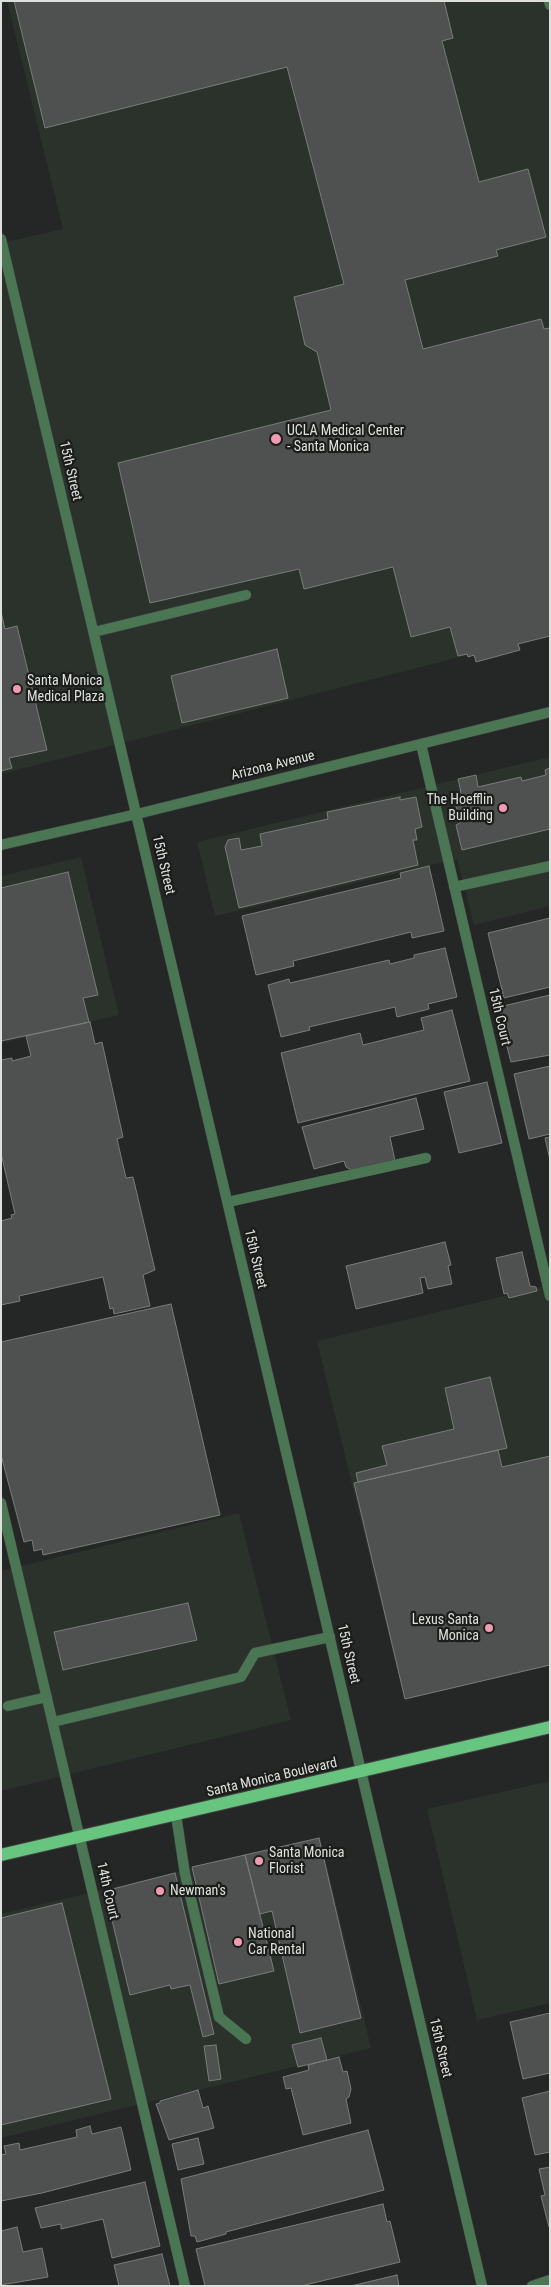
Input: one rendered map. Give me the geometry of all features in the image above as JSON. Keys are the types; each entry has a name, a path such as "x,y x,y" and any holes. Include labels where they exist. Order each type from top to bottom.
{"main road":[{"name":"Santa Monica Boulevard","path":"1,1855 550,1728"}],"street":[{"name":"15th Street","path":"1,239 482,2286"},
{"path":"94,632 246,595"},
{"name":"Arizona Avenue","path":"1,844 137,814 550,712"},
{"name":"15th Court","path":"421,744 550,1296"},
{"path":"454,887 550,866"},
{"path":"228,1202 426,1158"},
{"name":"14th Court","path":"1,1503 185,2286"},
{"path":"53,1722 241,1677 254,1653 330,1637"},
{"path":"8,1706 47,1697"},
{"path":"176,1815 186,1883 219,2017 246,2039"},
{"path":"532,2286 550,2280"}],"shaded area":[{"name":"UCLA Medical Center - Santa Monica","path":"7,1 550,1 550,634 1,774 1,243 63,229"},
{"path":"550,757 550,906 474,925 457,859 215,916 197,842"},
{"path":"81,857 119,1015 1,1043 1,876"},
{"path":"550,1285 550,1662 404,1697 317,1341"},
{"path":"239,1513 291,1720 1,1791 1,1571"},
{"path":"550,1781 550,2003 477,2020 427,1809"},
{"path":"320,1838 371,2048 1,2138 1,1914"}],"building":[{"path":"14,1 444,1 453,38 442,41 479,182 528,169 546,237 496,250 498,256 405,280 423,349 541,319 544,329 550,328 550,636 518,644 520,650 476,662 474,655 468,657 467,654 458,656 450,627 411,637 393,567 304,589 299,569 150,603 118,463 331,410 317,352 305,345 294,297 344,284 287,67 45,128"},
{"name":"Santa Monica Medical Plaza","path":"1,612 5,629 17,626 47,750 9,758 12,768 1,771"},
{"path":"277,649 288,698 182,723 171,676"},
{"name":"The Hoefflin Building","path":"550,768 550,829 462,850 456,825 460,823 453,793 461,792 458,779 476,775 478,787 521,777 522,781 546,775 545,770"},
{"path":"400,797 400,800 416,797 422,827 415,829 417,840 413,840 418,865 239,908 225,847 228,840 239,838 241,850 262,846 260,834 328,819 327,812"},
{"path":"429,866 444,931 412,938 411,932 293,961 294,966 256,975 242,916 401,878 400,873"},
{"path":"68,872 98,995 83,998 89,1022 1,1041 1,888"},
{"path":"550,918 550,987 504,998 488,933"},
{"path":"445,948 457,997 428,1004 429,1009 397,1017 395,1007 309,1027 310,1030 281,1037 268,985 289,979 290,983 389,960 390,964 414,958 414,955"},
{"path":"550,995 550,1055 511,1062 506,1043 511,1041 507,1025 504,1026 499,1007"},
{"path":"452,1010 470,1081 298,1123 281,1053 360,1033 363,1045 424,1030 421,1018"},
{"path":"90,1022 95,1044 102,1042 123,1137 117,1139 126,1178 133,1177 155,1270 143,1275 150,1306 114,1314 113,1308 110,1309 103,1277 19,1296 20,1301 1,1305 1,1221 12,1218 11,1215 15,1214 1,1153 1,1060 12,1058 12,1061 31,1056 26,1036"},
{"path":"550,1066 550,1134 529,1139 514,1074"},
{"path":"487,1082 502,1143 459,1153 444,1092"},
{"path":"416,1098 424,1129 390,1137 395,1161 353,1171 346,1167 344,1161 314,1169 302,1127"},
{"path":"550,1137 550,1160 545,1138"},
{"path":"445,1242 451,1265 448,1266 452,1284 428,1289 425,1277 420,1278 423,1293 356,1309 346,1266"},
{"path":"522,1252 530,1286 536,1287 537,1291 509,1298 507,1293 504,1294 496,1258"},
{"path":"171,1304 220,1515 43,1555 42,1549 34,1551 32,1540 24,1542 1,1455 1,1342"},
{"path":"490,1377 507,1448 358,1482 356,1473 387,1465 382,1446 454,1429 445,1388"},
{"path":"498,1450 502,1467 550,1456 550,1665 405,1699 354,1483"},
{"path":"188,1603 197,1640 63,1670 54,1632"},
{"path":"319,1838 361,2018 300,2033 272,1911 260,1914 245,1855"},
{"name":"National Car Rental","path":"245,1855 274,1971 219,1984 192,1867"},
{"path":"175,1873 214,2034 203,2037 190,1985 171,1989 170,1985 130,1995 105,1891"},
{"path":"62,1903 111,2099 1,2125 1,1918"},
{"path":"550,2013 550,2073 523,2079 510,2022"},
{"path":"321,2038 327,2060 298,2067 292,2045"},
{"path":"216,2045 221,2079 209,2081 204,2046"},
{"path":"339,2057 343,2072 347,2071 351,2089 349,2097 346,2099 351,2123 303,2135 291,2088 286,2089 283,2077 309,2070 308,2065"},
{"path":"198,2090 203,2108 208,2106 214,2128 169,2140 156,2104 160,2103 160,2101"},
{"path":"550,2091 550,2152 535,2155 522,2098"},
{"path":"90,2126 92,2134 121,2127 131,2170 42,2193 1,2201 1,2155 6,2154 4,2146 19,2143 20,2150 77,2137 76,2130"},
{"path":"368,2130 384,2190 226,2232 226,2234 197,2242 195,2236 191,2236 181,2179"},
{"path":"198,2138 204,2164 178,2170 172,2144"},
{"path":"550,2167 549,2227 541,2196 545,2195 539,2169"},
{"path":"145,2182 160,2246 112,2258 103,2219 61,2229 61,2224 41,2228 35,2208"},
{"path":"383,2204 387,2222 390,2221 400,2262 301,2286 205,2286 196,2249"},
{"path":"17,2227 23,2252 42,2248 48,2277 1,2285 1,2231"},
{"path":"162,2254 170,2286 119,2286 114,2265"},
{"path":"397,2275 399,2286 351,2286"}],"place":[{"name":"UCLA Medical Center - Santa Monica","path":"276,439"},
{"name":"Santa Monica Medical Plaza","path":"17,689"},
{"name":"The Hoefflin Building","path":"503,808"},
{"name":"Lexus Santa Monica","path":"489,1628"},
{"name":"Santa Monica Florist","path":"259,1861"},
{"name":"Newman's","path":"160,1891"},
{"name":"National Car Rental","path":"238,1942"}]}
